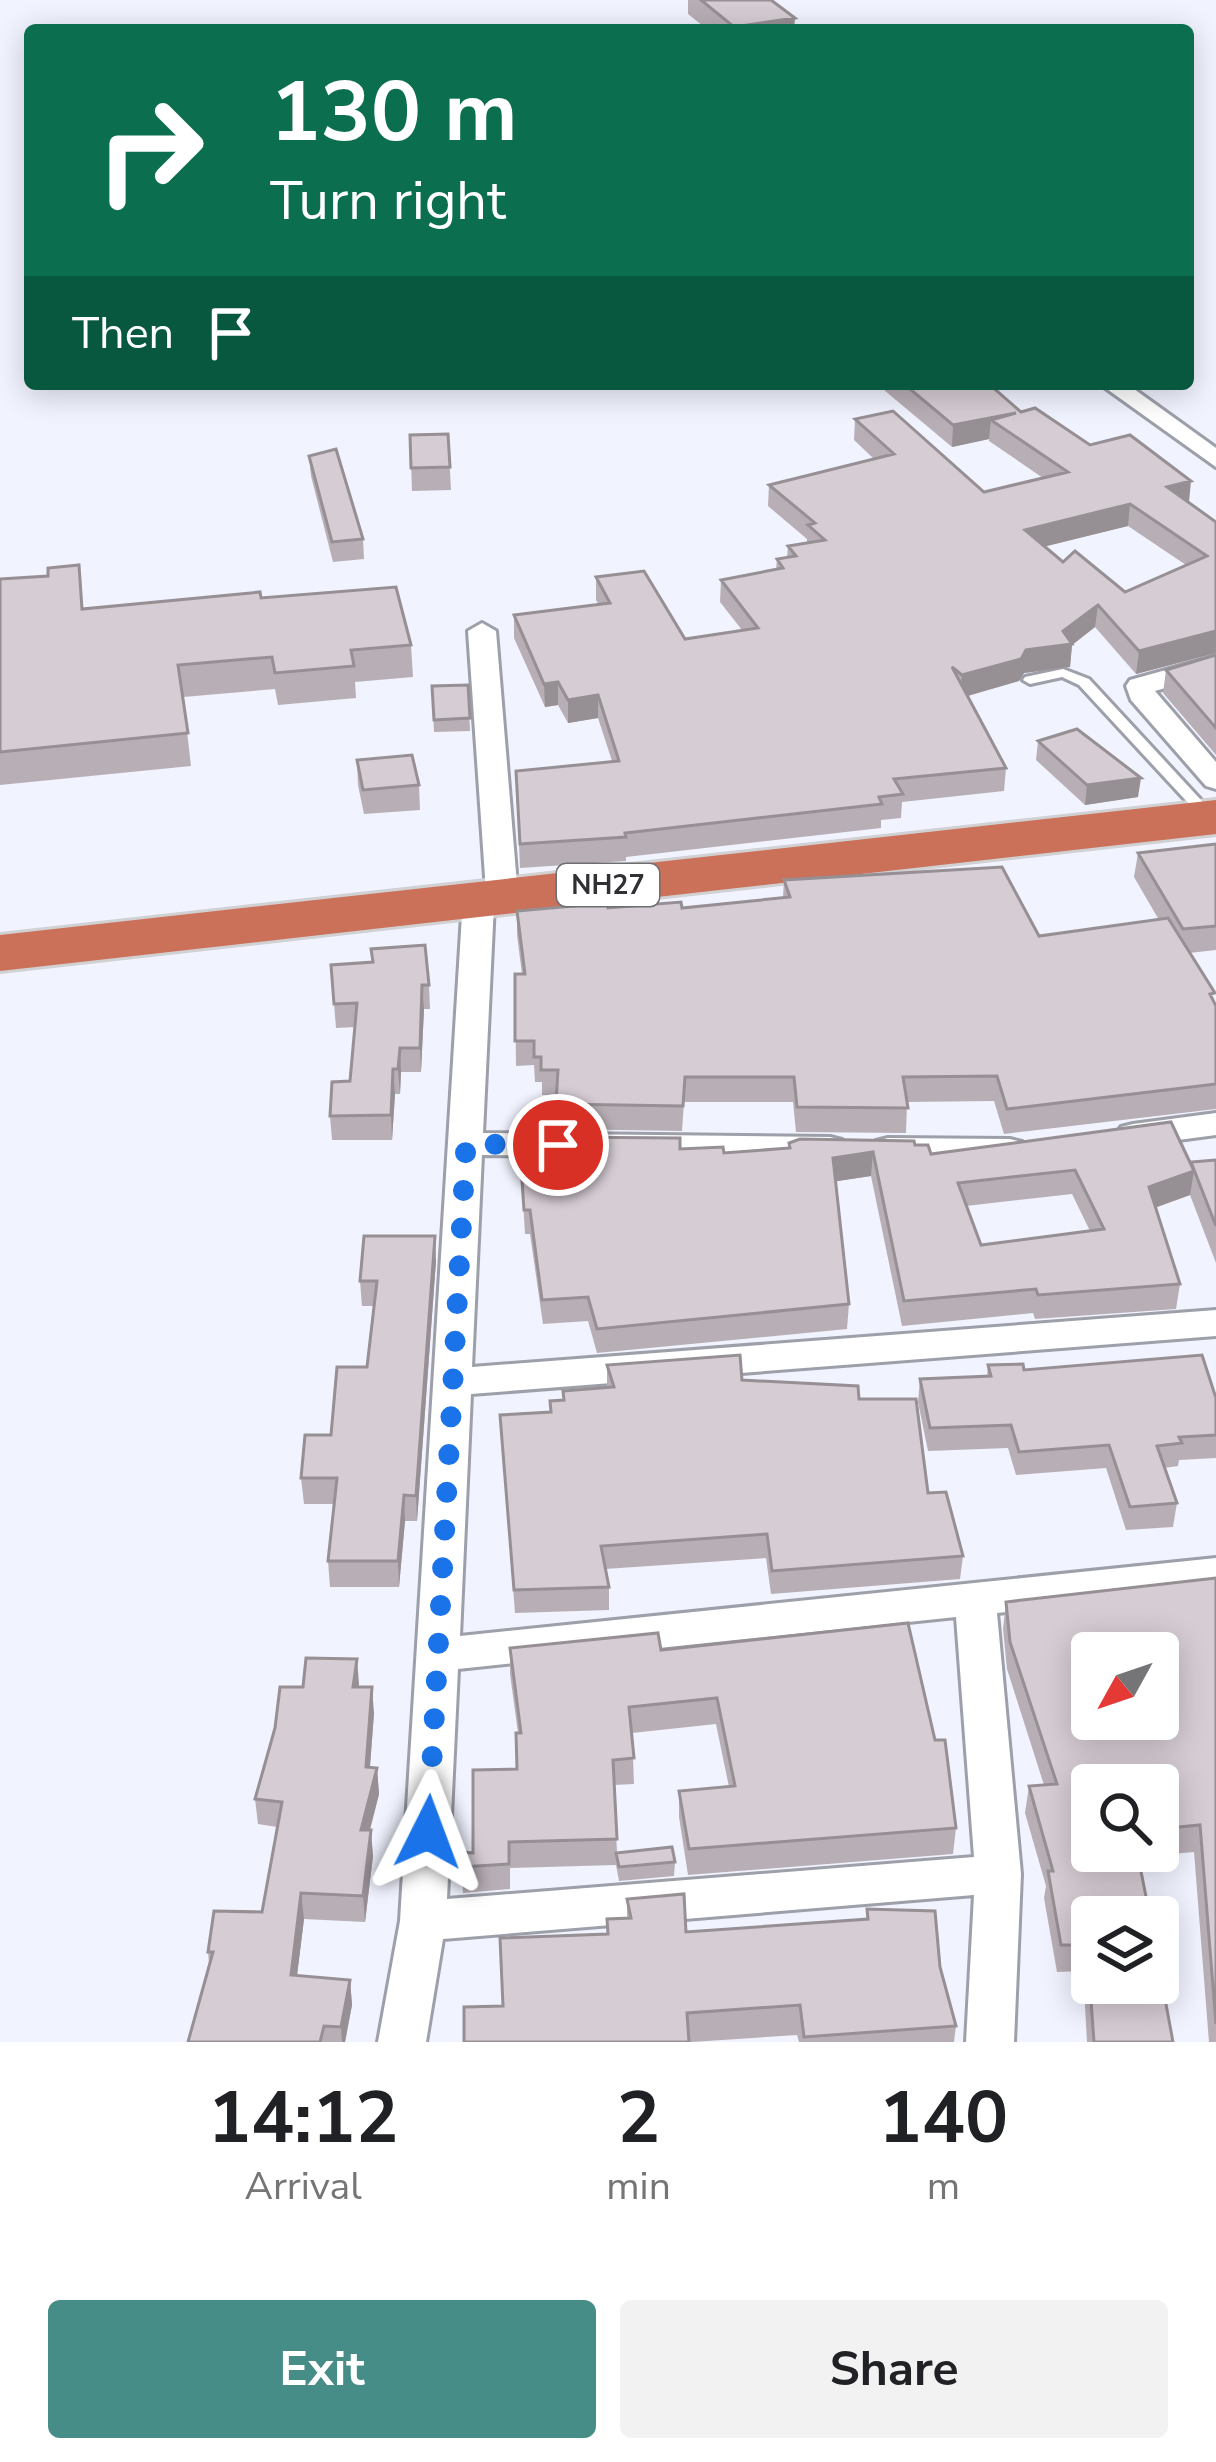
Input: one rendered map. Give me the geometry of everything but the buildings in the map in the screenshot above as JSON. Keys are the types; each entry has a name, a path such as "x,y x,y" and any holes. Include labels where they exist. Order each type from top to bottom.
{"highway":[{"name":"NH27","path":"0,953 490,898 1214,805"}],"street":[{"path":"1120,390 1216,460"},
{"path":"402,2042 423,1921 466,1144 490,898 482,631"},
{"path":"1214,805 1140,686 1216,664"},
{"path":"1106,1139 1216,1124"},
{"path":"466,1144 1040,1148"},
{"path":"453,1382 1216,1323"},
{"path":"438,1655 1216,1574"},
{"path":"975,1599 998,1874 990,2042"},
{"path":"423,1921 998,1874"}],"lane":[{"path":"1030,680 1063,673 1084,682 1214,805"}],"route":[{"path":"428,1832 466,1144 558,1145"}]}
